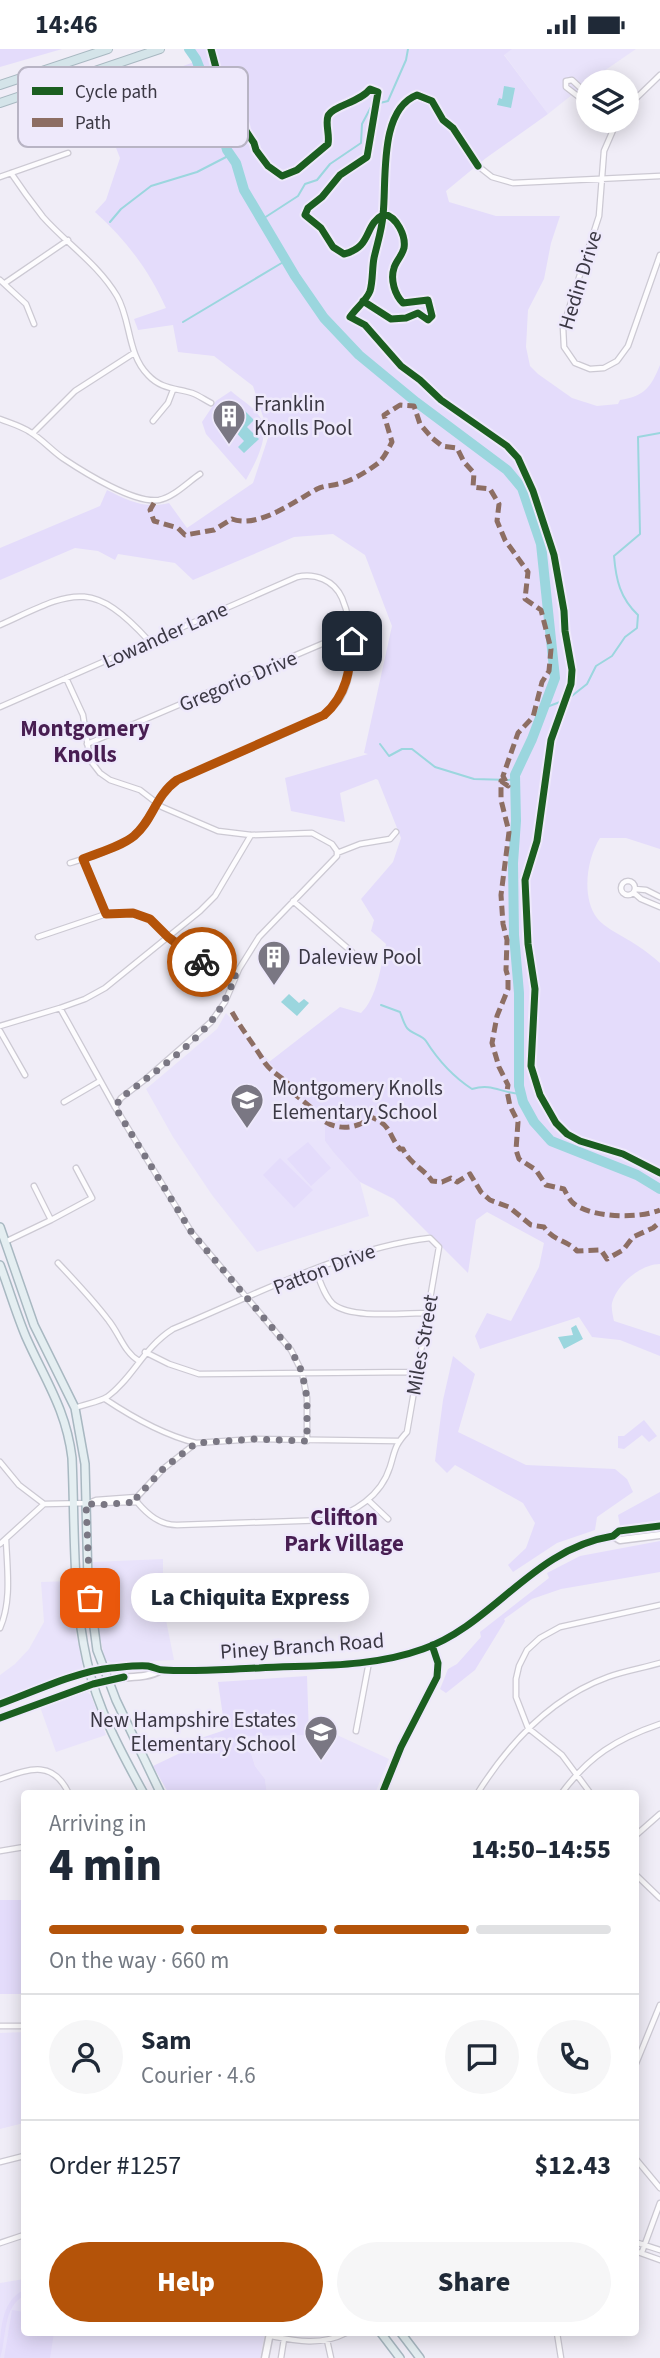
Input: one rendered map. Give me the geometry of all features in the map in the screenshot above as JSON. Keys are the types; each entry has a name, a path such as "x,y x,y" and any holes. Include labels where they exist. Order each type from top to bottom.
{"highway":[{"path":"54,67 108,49"},
{"path":"108,67 160,49"},
{"path":"0,85 18,79"},
{"path":"0,103 18,97"}],"main road":[{"path":"0,1227 34,1325 75,1408 83,1445 89,1502 89,1582 95,1639 107,1680 159,1790"},
{"path":"0,1265 25,1335 62,1412 69,1435 79,1616 90,1672 110,1727 142,1790"},
{"name":"Piney Branch Road","path":"0,1704 103,1669 151,1666 160,1670 393,1659 432,1645 472,1622 529,1574 559,1554 612,1536 619,1531 660,1526"},
{"name":"Piney Branch Road","path":"612,1536 620,1540 660,1535"},
{"name":"Piney Branch Road","path":"0,1718 93,1684 151,1676 160,1670"},
{"path":"265,2358 269,2336"},
{"path":"383,2336 400,2358"},
{"path":"403,2336 418,2355"}],"street":[{"path":"639,96 660,75"},
{"path":"576,84 566,81 566,87 576,95"},
{"name":"Hedin Drive","path":"611,133 604,151 599,216 563,327 564,347 575,363 590,369 604,368 617,361 628,346 660,255"},
{"path":"0,177 68,153"},
{"path":"478,166 492,177 513,183 660,176"},
{"path":"12,173 44,218 100,272 117,297 134,353 150,378 173,390 192,393 211,403"},
{"path":"34,324 26,304 2,282 68,240"},
{"path":"33,433 75,390 134,353"},
{"path":"153,421 168,403 173,390"},
{"path":"0,419 33,433 73,464 125,493 145,500 168,497 200,474"},
{"name":"Lowander Lane","path":"0,707 297,577 319,577 331,584 342,599 351,632"},
{"path":"0,625 64,597 80,596 100,600 115,608 149,641"},
{"path":"70,863 134,836 164,791 177,780 314,720 336,705 347,679 352,649 351,632"},
{"name":"Gregorio Drive","path":"87,744 351,632"},
{"path":"66,678 83,715 90,760 100,773 110,780 140,790 172,811 218,831 251,835 312,833 332,845 337,853"},
{"path":"115,1107 121,1098 211,1022 225,1002 236,976 259,937 337,853 360,844 390,839 396,832"},
{"path":"25,1075 0,1029 85,999 105,988 215,896 251,835"},
{"path":"83,859 106,914"},
{"path":"660,897 646,890 634,891 641,899 660,907"},
{"path":"293,901 352,952"},
{"path":"38,937 106,914 133,913 150,919 168,937 205,965 236,976"},
{"path":"225,1002 231,1006"},
{"path":"60,1008 115,1107 192,1233 279,1333 302,1372 307,1398 307,1441"},
{"path":"64,1102 100,1081"},
{"path":"5,1242 92,1198 76,1168"},
{"path":"34,1186 51,1220"},
{"name":"Patton Drive","path":"105,1399 120,1385 157,1339 173,1329 315,1269 369,1250 429,1238 439,1247"},
{"name":"Miles Street","path":"368,1500 387,1475 394,1447 407,1433 439,1247"},
{"path":"58,1263 83,1288 108,1320 130,1356 139,1360"},
{"path":"315,1269 329,1299 341,1309 360,1313 427,1313"},
{"path":"145,1352 169,1364 200,1374 416,1372"},
{"path":"75,1408 105,1399 125,1412 196,1443 255,1439 398,1441"},
{"path":"0,1462 19,1485 44,1504 89,1502 96,1505 137,1500 163,1469 196,1443"},
{"path":"137,1500 155,1519 166,1525 327,1520 344,1516 368,1500 387,1519"},
{"path":"0,1543 44,1504"},
{"path":"0,1628 7,1599 6,1539"},
{"path":"588,1790 562,1755 528,1728 516,1697 519,1666 527,1650 560,1626 660,1605"},
{"path":"384,1790 401,1747 437,1677 438,1663 432,1645"},
{"path":"356,1731 369,1662"},
{"path":"480,1790 504,1754 542,1715 582,1689 607,1677 660,1663"},
{"path":"564,1790 576,1773 605,1748 660,1724"},
{"path":"0,1779 27,1770 47,1770 60,1779 67,1790"},
{"path":"639,1832 660,1814"},
{"path":"0,1851 21,1848"},
{"path":"639,1878 660,1898"},
{"path":"639,2056 660,2005"},
{"path":"0,2026 21,2026"},
{"path":"0,2162 21,2158"},
{"path":"639,2163 660,2188"},
{"path":"642,2252 660,2203"},
{"path":"0,2243 21,2236"},
{"path":"639,2243 660,2251"},
{"path":"639,2252 660,2260"},
{"path":"273,2336 298,2341 327,2340 338,2336"},
{"path":"557,2336 561,2358"},
{"path":"281,2358 284,2339"},
{"path":"327,2340 331,2358"}],"shaded area":[{"path":"0,49 62,49 0,67"},
{"path":"188,49 512,49 504,55 548,114 486,158 446,191 449,202 496,216 560,216 544,279 528,310 526,347 530,366 538,374 572,398 597,406 618,404 620,400 641,393 650,385 660,365 660,849 626,838 600,838 589,867 587,889 592,909 600,922 660,963 660,1264 645,1267 624,1282 612,1307 614,1321 660,1336 660,1356 620,1340 592,1337 579,1317 480,1349 475,1336 487,1313 511,1321 539,1267 544,1243 487,1212 476,1220 468,1273 394,1199 360,1182 325,1141 325,1123 269,1062 340,1007 361,1013 375,990 386,944 371,931 374,920 361,899 393,862 401,838 378,780 340,793 345,822 291,811 285,778 368,754 364,753 392,626 365,555 333,534 294,537 193,580 175,563 118,554 115,560 98,551 75,548 0,580 0,548 100,506 107,490 130,501 152,505 169,503 187,528 253,483 269,435 253,386 214,356 178,352 173,325 138,330 134,319 166,308 136,256 95,212 106,200 120,158 116,147 248,147 248,67 181,67 194,62"},
{"path":"500,49 636,49 605,70 576,70 576,92 548,114"},
{"path":"231,391 254,410 263,424 263,441 246,480 206,434 202,422 216,401"},
{"name":"Montgomery Knolls Elementary School","path":"226,1013 325,1123 325,1141 360,1182 369,1216 257,1252 212,1195 173,1137 146,1089 217,1029"},
{"path":"308,1142 331,1168 311,1186 287,1159"},
{"path":"280,1158 313,1190 294,1208 263,1175"},
{"path":"453,1356 475,1374 458,1432 526,1465 615,1469 627,1479 633,1492 597,1517 595,1530 557,1543 513,1572 508,1565 526,1548 535,1523 523,1503 455,1465 447,1473 435,1461 443,1400"},
{"path":"644,1420 657,1436 649,1442 642,1435 624,1449 618,1448 618,1436 624,1436"},
{"path":"660,1492 660,1520 620,1526 618,1515"},
{"path":"660,1541 660,1572 561,1589 532,1599 504,1619 475,1670 446,1693 440,1689 448,1669 457,1664 481,1637 480,1632 549,1578 547,1573 580,1556"},
{"path":"163,1559 163,1605 174,1660 113,1663 105,1660 95,1613 93,1562"},
{"path":"71,1581 76,1634 83,1664 81,1671 0,1701 0,1675 29,1649 44,1622 41,1582"},
{"path":"307,1676 309,1735 246,1736 255,1766 265,1779 266,1790 167,1790 153,1766 197,1745 198,1739 225,1730 218,1682"},
{"path":"83,1689 91,1695 106,1735 56,1752 39,1704"},
{"name":"New Hampshire Estates Elementary School","path":"246,1735 337,1735 389,1759 377,1790 266,1790 265,1779 255,1766"},
{"path":"0,1900 21,1900 21,1994 0,1994"},
{"path":"21,2032 21,2124 0,2129 0,2033"},
{"path":"21,2280 21,2336 264,2336 260,2358 0,2358 0,2283"},
{"path":"21,2292 21,2298 12,2308 6,2324 0,2358 3,2319 16,2295"},
{"path":"12,2310 21,2312 21,2336 54,2336 50,2358 4,2358"}],"water":[{"path":"504,86 515,88 511,108 497,105 499,98 502,99"},
{"path":"245,411 254,420 247,427 259,439 244,453 238,447 244,441 230,426"},
{"path":"289,994 299,1003 304,999 309,1003 297,1016 281,1002"},
{"path":"576,1325 583,1339 564,1349 558,1337 573,1335 571,1328"}],"waterway":[{"path":"189,49 199,67"},
{"path":"261,220 298,196 305,184 317,180 330,164 361,143 362,124 372,105 388,101 408,49"},
{"path":"226,147 236,163 244,190 295,276 324,318 359,355 416,402 507,470 522,488 541,544 555,678 515,775 513,863 514,935 519,993 519,1086 523,1102 534,1122 551,1141 637,1175 660,1189"},
{"path":"110,222 121,209 151,186 197,172 230,155"},
{"path":"183,322 285,261"},
{"path":"544,708 568,699 587,684 596,666 612,656 625,637 637,628 638,615 620,588 614,556 640,534 638,437 660,433"},
{"path":"380,744 389,756 402,749 412,749 435,767 474,779 515,780"},
{"path":"381,1005 400,1012 407,1028 424,1039 446,1067 472,1089 491,1088 521,1094"}],"marked path":[{"path":"154,503 150,510 154,521 178,528 185,535 214,530 232,519 242,521 265,517 320,488 354,478 377,464 392,442 384,415 400,405 414,406 420,424 432,438 442,446 457,448 474,473 473,487 490,489 499,504 497,521 505,540 528,572 525,599 541,610 551,649 549,671 542,682 533,717 518,733 503,776 508,786 501,781 501,800 509,832 501,895 507,940 508,989 497,1016 492,1043 508,1085 510,1106 518,1122 516,1150 519,1159 536,1170 546,1185 564,1189 581,1208 591,1212 628,1216 660,1210"},
{"path":"232,1012 268,1067 291,1086 294,1090 291,1091 319,1117 340,1127 356,1125 371,1117 378,1120 383,1123 400,1149 403,1149 409,1159 432,1181 442,1182 451,1178 457,1182 470,1174 481,1192 490,1200 509,1207 531,1225 544,1227 577,1251 601,1250 607,1259 623,1250 633,1237 660,1222"}],"cycle path":[{"path":"211,49 216,67"},
{"path":"248,134 268,166 282,176 297,170 328,144 327,119 335,109 370,89 378,92 367,157 340,175 322,197 308,208 305,215 321,228 333,247 344,254 360,246 377,219 384,214 393,219 404,238 403,251 393,273 396,292 403,303 428,300 432,316 428,320 418,313 406,318 391,319 363,301"},
{"path":"478,166 432,101 417,95 405,103 396,115 390,131 382,221 370,291 350,317 365,325 401,366 441,400 507,446 518,458 533,491 554,555 572,670 571,684 551,740 537,841 525,880 528,944 535,989 531,1066 540,1095 556,1123 567,1134 580,1141 623,1154 660,1173"},
{"path":"0,1704 70,1678 111,1668 150,1666 162,1670 188,1671 321,1666 362,1663 403,1655 423,1649 471,1623 559,1556 584,1544 613,1536 619,1531 660,1526"},
{"path":"384,1790 401,1747 437,1677 438,1663 432,1645"},
{"path":"0,1718 93,1684 124,1677"}],"way so far":[{"path":"90,1598 86,1503 96,1505 137,1502 137,1497 163,1469 196,1443 255,1439 307,1441 307,1398 302,1372 291,1350 192,1233 115,1107 121,1098 189,1043 211,1022 225,1002 236,976 202,962"}],"place":[{"name":"Franklin Knolls Pool","path":"229,446"},
{"name":"Daleview Pool","path":"274,987"},
{"name":"Montgomery Knolls Elementary School","path":"247,1130"},
{"name":"La Chiquita Express","path":"90,1598"},
{"name":"New Hampshire Estates Elementary School","path":"321,1762"}],"district":[{"name":"Montgomery Knolls","path":"85,741"},
{"name":"Clifton Park Village","path":"344,1530"}],"route":[{"path":"202,962 168,937 150,919 133,913 106,914 83,859 134,836 143,826 159,796 177,780 324,715 336,705 342,695 352,641"}]}
